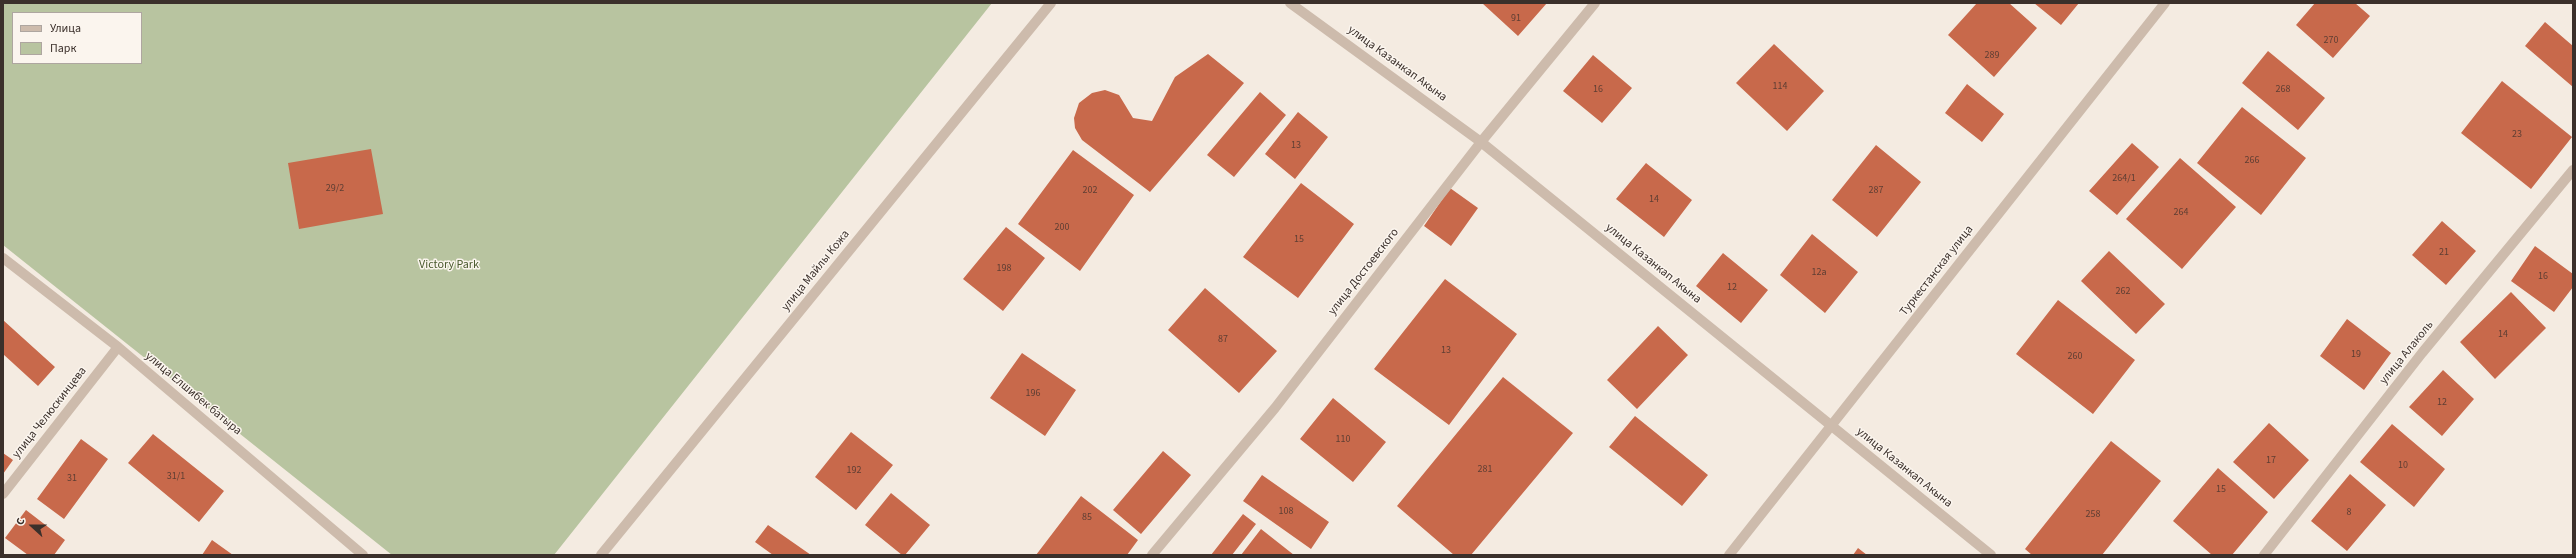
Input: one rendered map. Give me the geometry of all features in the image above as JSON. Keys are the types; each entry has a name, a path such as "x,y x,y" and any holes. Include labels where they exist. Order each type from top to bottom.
{"street":[{"name":"улица Майлы Кожа","path":"601,555 1051,3"},
{"name":"улица Казанкап Акына","path":"1290,3 1481,142 1991,555"},
{"name":"улица Достоевского","path":"1152,555 1275,408 1481,142 1595,3"},
{"name":"Туркестанская улица","path":"1729,555 2165,3"},
{"name":"улица Алаколь","path":"2264,555 2422,353 2573,170"},
{"name":"улица Елшибек батыра","path":"3,258 118,347 363,555"},
{"name":"улица Челюскинцева","path":"3,494 118,347"}],"green space":[{"name":"Victory Park","path":"3,3 992,3 554,555 392,555 3,245"}],"building":[{"path":"1482,3 1547,3 1518,36"},
{"path":"1977,3 2009,3 2037,28 1994,77 1948,35"},
{"path":"2034,3 2079,3 2061,25"},
{"path":"2315,3 2355,3 2370,16 2333,58 2296,25"},
{"path":"2545,22 2573,46 2573,87 2525,46"},
{"path":"1774,44 1824,91 1787,131 1736,83"},
{"path":"2268,51 2325,98 2298,130 2242,83"},
{"path":"1208,54 1244,83 1150,192 1082,140 1075,128 1074,118 1079,103 1092,93 1105,90 1119,95 1133,118 1152,121 1175,77"},
{"path":"1593,55 1632,88 1602,123 1563,91"},
{"path":"2502,81 2572,137 2531,189 2461,133"},
{"path":"1967,84 2004,114 1982,142 1945,113"},
{"path":"1260,92 1286,115 1234,177 1207,155"},
{"path":"2242,107 2306,158 2261,215 2197,163"},
{"path":"1298,112 1328,137 1295,179 1265,154"},
{"path":"2132,143 2159,167 2117,215 2089,191"},
{"path":"1876,145 1921,182 1877,237 1832,200"},
{"path":"371,149 383,214 299,229 288,163"},
{"path":"1073,150 1134,195 1080,271 1018,224"},
{"path":"2180,158 2236,207 2182,269 2126,219"},
{"path":"1646,163 1692,200 1664,237 1616,199"},
{"path":"1301,183 1354,224 1298,298 1243,257"},
{"path":"1450,188 1478,208 1451,246 1424,226"},
{"path":"2442,221 2476,251 2446,285 2412,255"},
{"path":"1006,227 1045,258 1003,311 963,279"},
{"path":"1812,234 1858,272 1825,313 1780,275"},
{"path":"2535,246 2573,274 2573,287 2554,312 2511,281"},
{"path":"2109,251 2165,304 2136,334 2081,281"},
{"path":"1723,253 1768,290 1741,323 1696,286"},
{"path":"1445,279 1517,334 1449,425 1374,369"},
{"path":"1205,288 1277,351 1239,393 1168,330"},
{"path":"2511,292 2546,328 2495,379 2460,342"},
{"path":"2058,300 2135,360 2093,414 2016,354"},
{"path":"2347,319 2391,353 2364,390 2320,356"},
{"path":"3,320 55,367 38,386 3,354"},
{"path":"1658,326 1688,355 1637,409 1607,380"},
{"path":"1022,353 1076,390 1045,436 990,398"},
{"path":"2443,370 2474,399 2442,436 2409,407"},
{"path":"1503,377 1573,433 1471,555 1454,555 1397,506"},
{"path":"1333,398 1386,442 1353,482 1300,439"},
{"path":"1635,416 1708,475 1682,506 1609,447"},
{"path":"2269,423 2309,460 2274,499 2233,462"},
{"path":"2392,424 2445,469 2414,507 2360,462"},
{"path":"851,432 893,465 856,510 815,477"},
{"path":"153,434 224,491 199,522 128,463"},
{"path":"81,439 108,459 64,519 37,499"},
{"path":"2111,441 2161,481 2102,555 2032,555 2025,549"},
{"path":"1163,451 1191,475 1141,534 1113,510"},
{"path":"3,453 13,460 3,474"},
{"path":"2218,468 2268,512 2232,555 2212,555 2173,521"},
{"path":"2350,474 2386,505 2347,551 2311,521"},
{"path":"1262,475 1329,522 1311,549 1243,501"},
{"path":"891,493 930,525 905,555 902,555 865,525"},
{"path":"1081,496 1138,540 1127,555 1036,555"},
{"path":"26,510 65,540 54,555 28,555 5,538"},
{"path":"1243,514 1256,524 1232,555 1211,555"},
{"path":"768,525 811,555 773,555 755,542"},
{"path":"1261,529 1294,555 1241,555"},
{"path":"212,540 233,555 202,555"},
{"path":"1858,548 1867,555 1853,555"}]}
